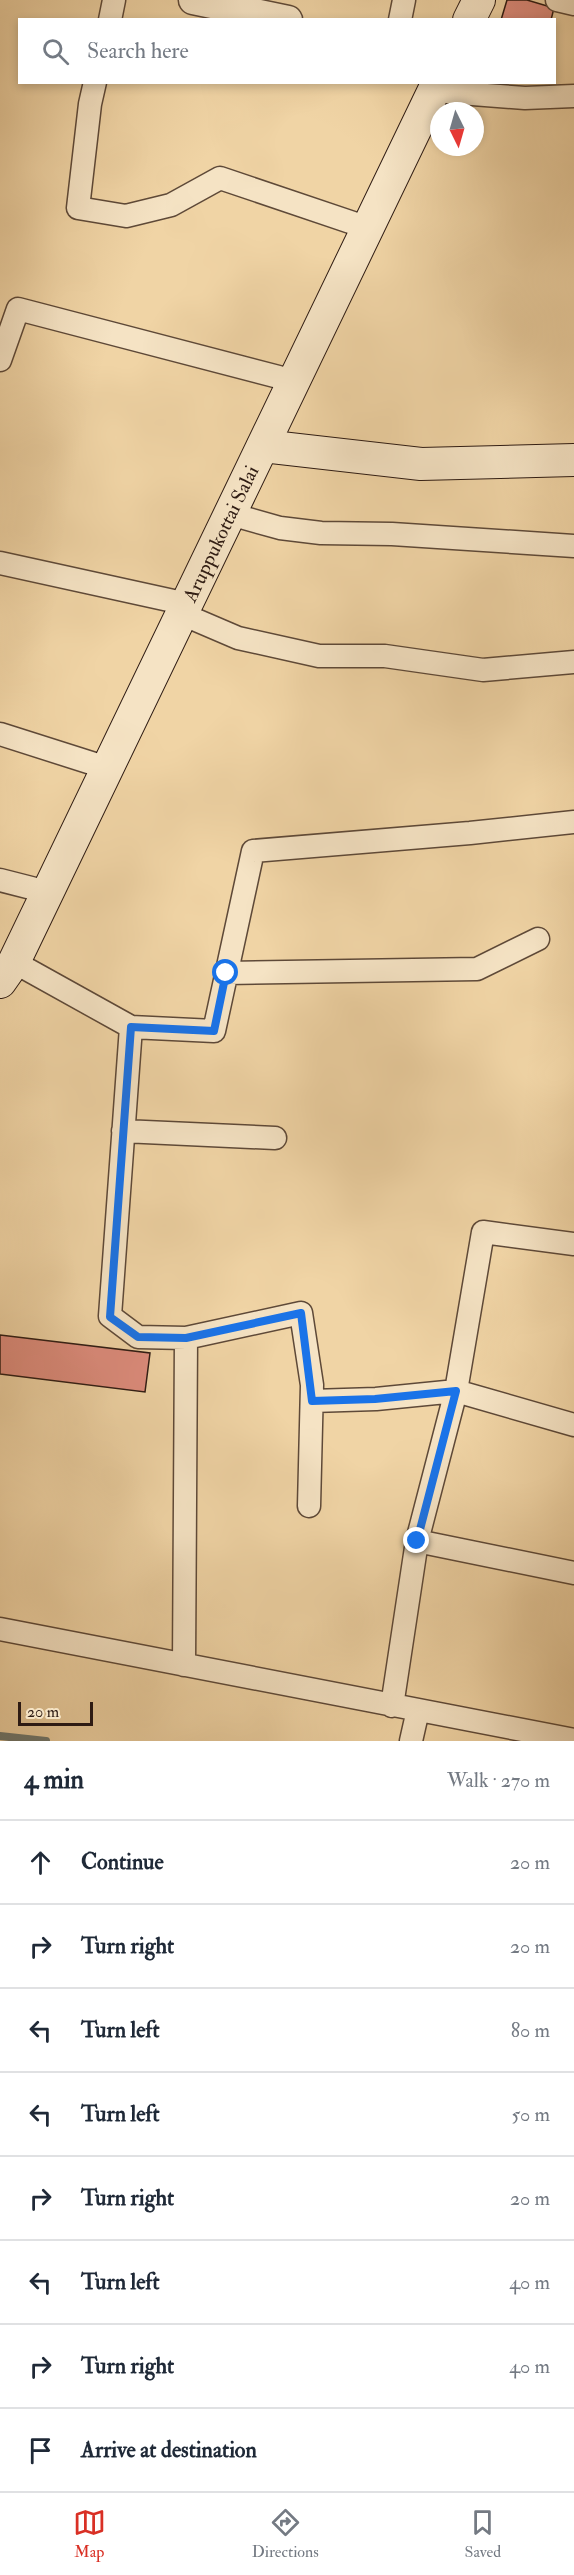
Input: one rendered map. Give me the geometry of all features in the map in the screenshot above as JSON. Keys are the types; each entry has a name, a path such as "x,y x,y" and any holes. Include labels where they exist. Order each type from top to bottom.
{"main road":[{"path":"470,18 478,0"},
{"name":"Aruppukottai Salai","path":"7,972 436,87"},
{"path":"263,446 421,464 574,460"}],"street":[{"path":"110,18 114,0"},
{"path":"193,0 231,4 281,18"},
{"path":"400,18 404,0"},
{"path":"557,0 574,4"},
{"path":"95,84 90,104 78,208 126,216 171,205 220,178 368,228"},
{"path":"436,87 525,98 574,96"},
{"path":"0,360 18,309 294,381"},
{"path":"230,514 280,528 321,533 392,534 574,546"},
{"path":"0,563 184,609 238,638 319,656 385,656 483,670 574,662"},
{"path":"0,734 107,768"},
{"path":"7,972 131,1027 214,1031 253,851 574,822"},
{"path":"0,880 47,892"},
{"path":"226,973 477,969 538,939"},
{"path":"131,1027 110,1317 138,1337 186,1338 301,1313 312,1401 309,1506"},
{"path":"123,1131 275,1138"},
{"path":"392,1706 417,1541 456,1391 483,1232 574,1244"},
{"path":"184,1665 186,1338"},
{"path":"312,1401 375,1399 456,1391 574,1425"},
{"path":"417,1541 574,1573"},
{"path":"0,1629 574,1740"},
{"path":"411,1741 418,1710"}],"building":[{"path":"507,0 527,0 554,8 552,18 502,18"},
{"path":"0,1335 150,1353 145,1392 0,1374"}],"waterway":[{"path":"0,1736 46,1741"}],"route":[{"path":"226,973 214,1031 131,1027 110,1317 138,1337 186,1338 301,1313 312,1385 312,1401 375,1399 456,1391 417,1541"}]}
